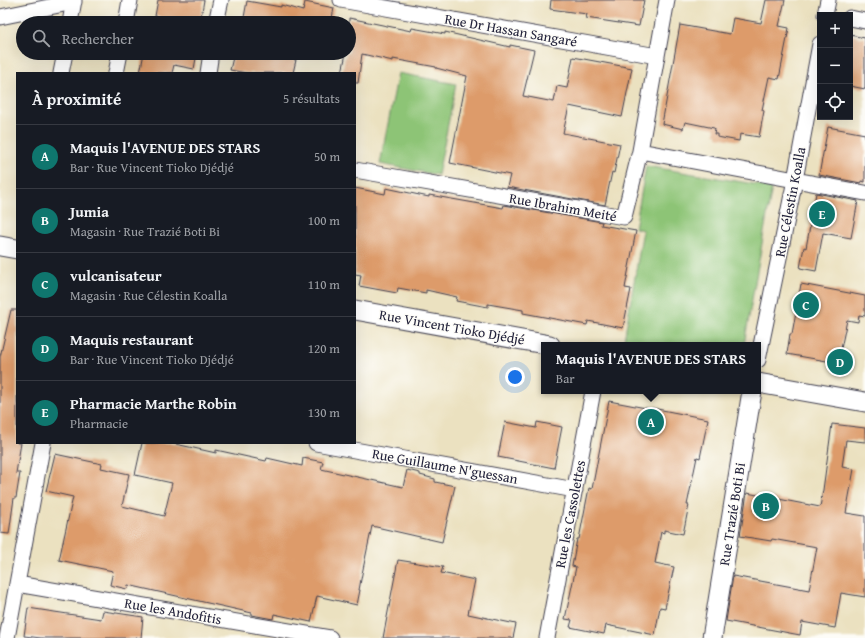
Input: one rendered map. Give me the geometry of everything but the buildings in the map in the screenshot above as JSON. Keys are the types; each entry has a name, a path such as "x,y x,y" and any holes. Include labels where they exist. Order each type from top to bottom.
{"street":[{"path":"127,16 130,0"},
{"path":"217,16 220,0"},
{"name":"Rue Dr Hassan Sangaré","path":"341,0 657,56"},
{"name":"Rue Ibrahim Meité","path":"356,170 624,217 640,151 667,0"},
{"path":"0,17 74,1 71,16"},
{"path":"853,19 865,21"},
{"name":"Rue Célestin Koalla","path":"761,345 795,180 819,48"},
{"path":"61,72 64,60"},
{"path":"116,72 119,60"},
{"path":"208,72 210,60"},
{"path":"640,151 865,193"},
{"path":"0,246 16,249"},
{"name":"Rue Vincent Tioko Djédjé","path":"356,310 541,343"},
{"path":"761,384 865,402"},
{"name":"Rue les Cassolettes","path":"547,638 592,394"},
{"name":"Rue Trazié Boti Bi","path":"712,638 752,394"},
{"path":"7,638 43,444"},
{"name":"Rue Guillaume N'guessan","path":"322,444 575,490"},
{"name":"Rue les Andofitis","path":"17,584 330,638"}],"green space":[{"path":"398,73 456,84 438,175 380,164"},
{"path":"646,166 772,187 745,342 635,342 624,340 643,230 635,228"}],"place":[{"name":"Pharmacie Marthe Robin","path":"822,214"},
{"name":"vulcanisateur","path":"806,305"},
{"name":"Maquis restaurant","path":"840,362"},
{"name":"Maquis l'AVENUE DES STARS","path":"651,422"},
{"name":"Jumia","path":"766,506"}]}
